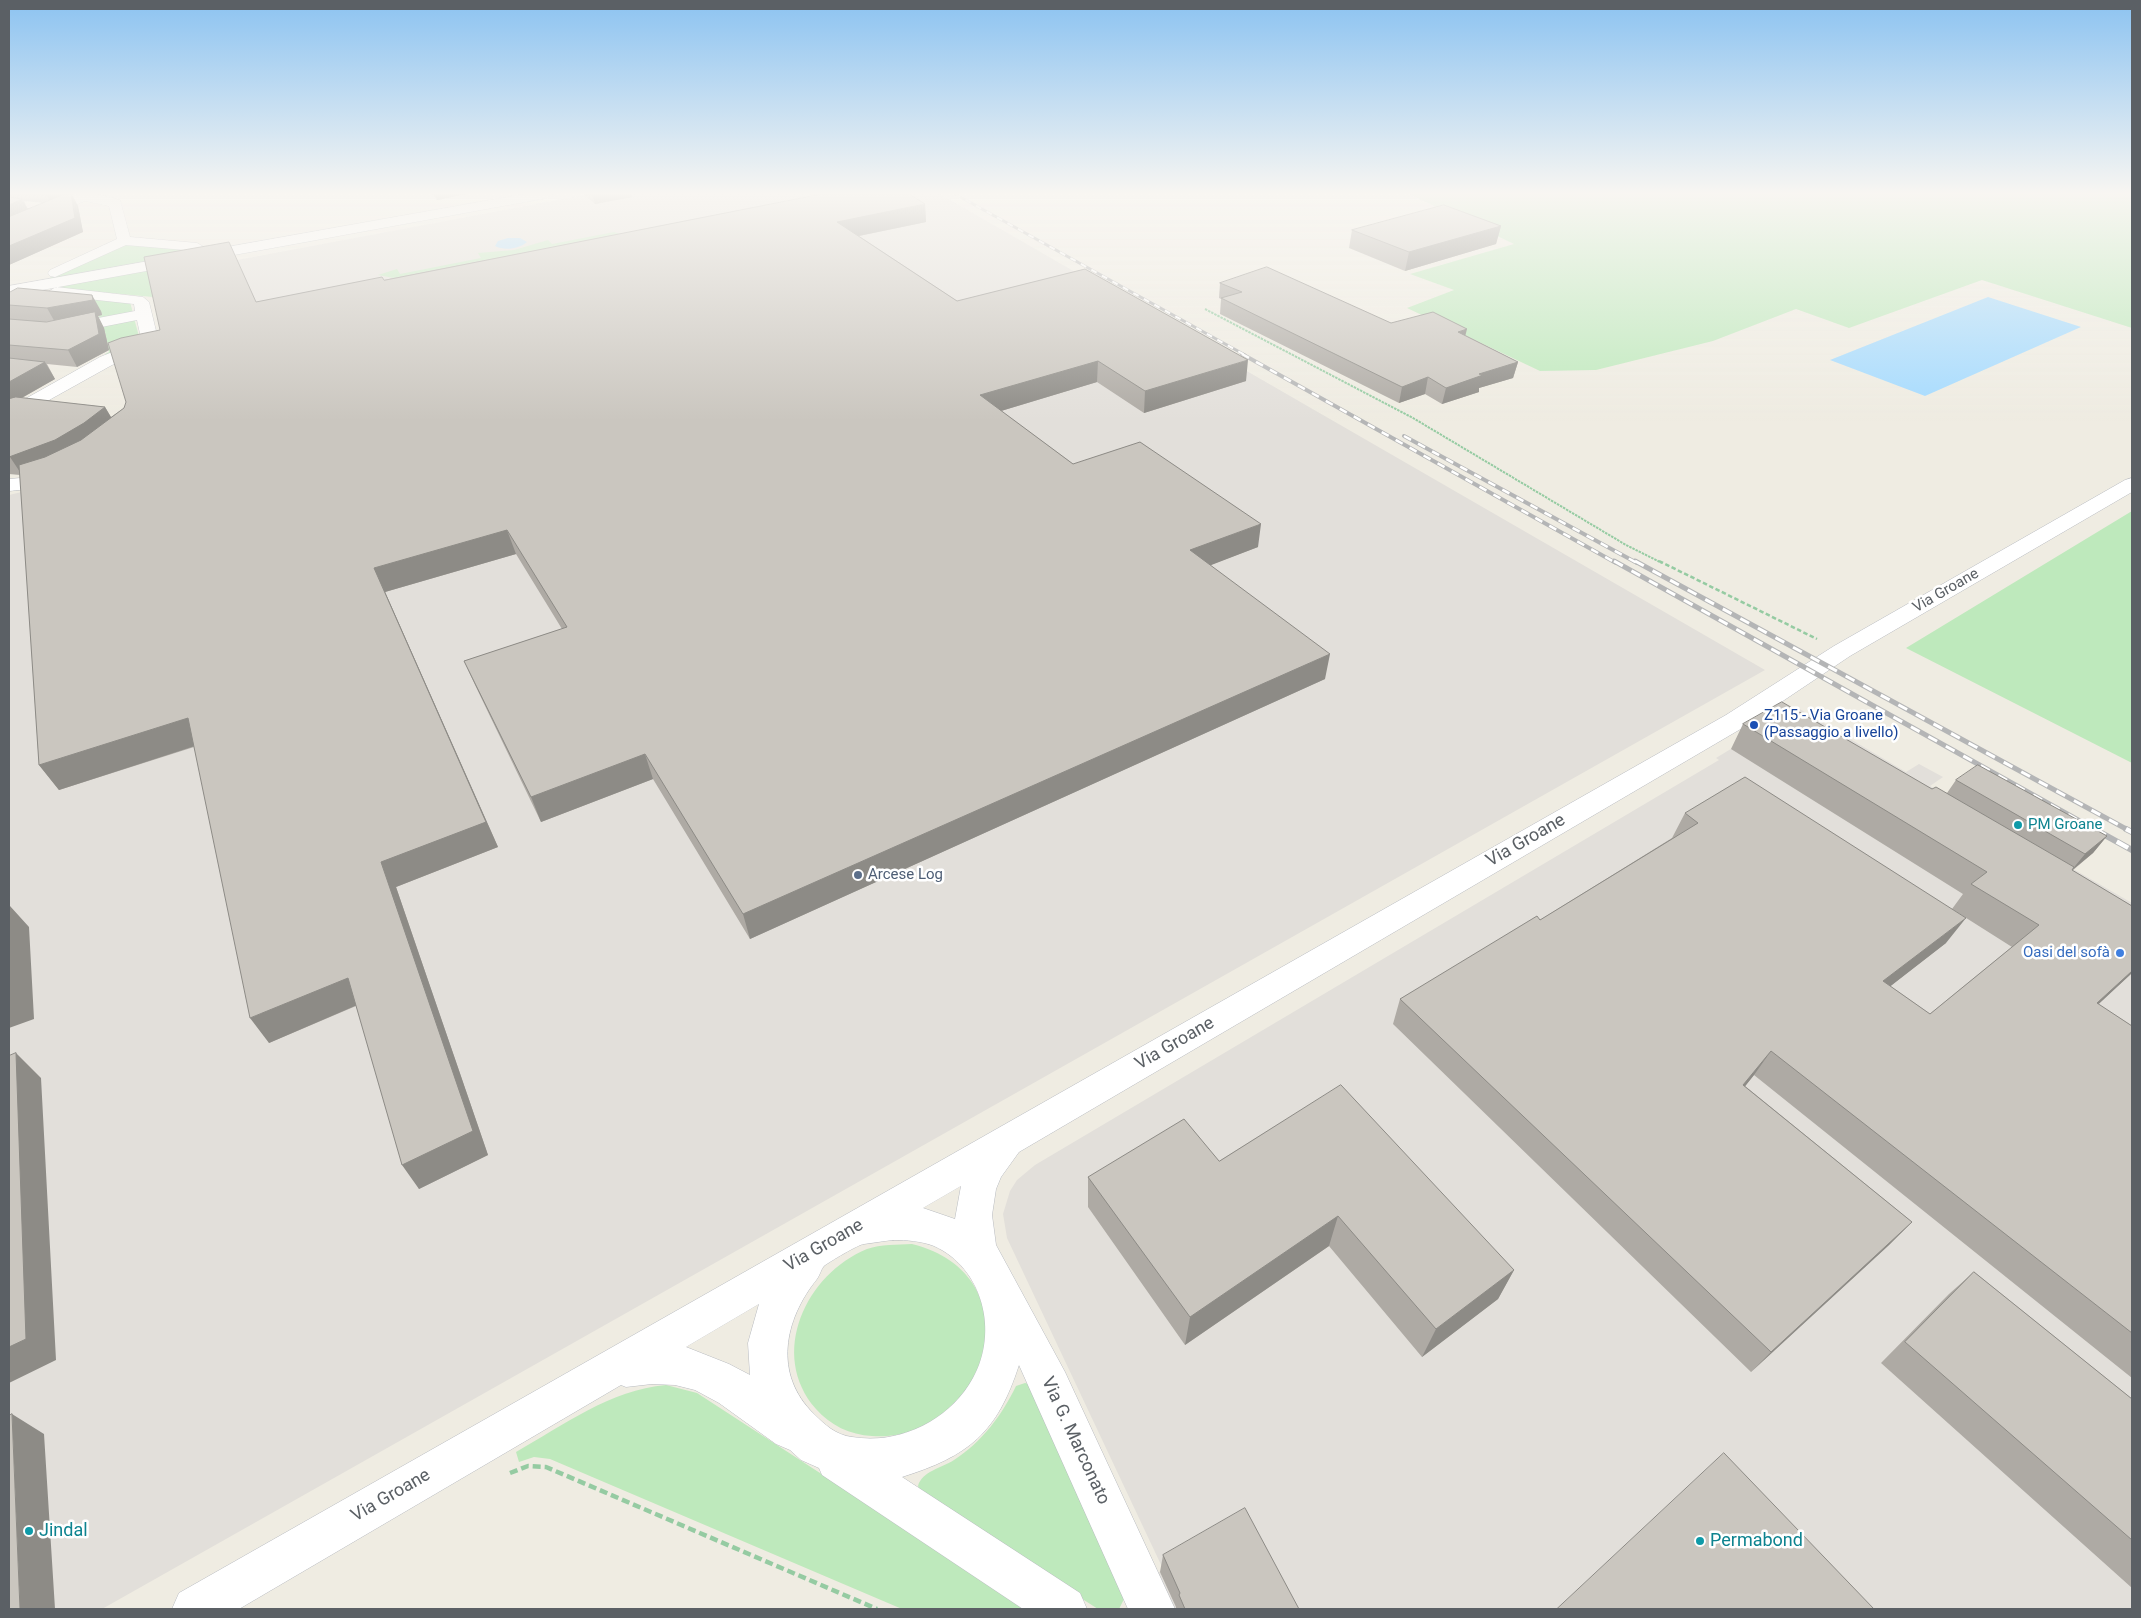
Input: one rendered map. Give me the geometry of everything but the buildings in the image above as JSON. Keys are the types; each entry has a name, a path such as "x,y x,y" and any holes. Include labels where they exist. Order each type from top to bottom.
{"street":[{"path":"14,290 60,270"},
{"path":"14,290 130,270"},
{"path":"14,290 141,307"},
{"path":"9,327 56,338 141,307"},
{"path":"9,416 18,405 146,343 150,336 141,307"},
{"path":"54,372 82,375"},
{"path":"18,405 56,408"},
{"path":"9,485 41,480 73,462"},
{"name":"Via Groane","path":"195,1609 1762,704 1842,652 2132,484"},
{"path":"1762,704 1787,718"},
{"path":"816,1446 853,1460 873,1462 893,1460 933,1446 951,1435 967,1420 992,1386 1004,1348 1004,1311 1000,1292 976,1240 974,1224 976,1194 981,1180 995,1156 1013,1138 1027,1129"},
{"path":"992,1276 983,1262 964,1244 942,1230 925,1225 900,1223 872,1225 838,1238 808,1261 784,1292 770,1328 767,1347 768,1367 778,1403 788,1420 816,1446 1064,1609"},
{"name":"Via G. Marconato","path":"992,1276 1033,1352 1152,1609"},
{"name":"Via Groane","path":"587,1383 607,1373 647,1363 666,1362 684,1365 702,1370 816,1446"}],"path":[{"path":"1206,309 1413,418 1626,545 1842,652"},
{"path":"510,1473 528,1466 546,1467 877,1609"}],"shaded area":[{"path":"187,270 1071,270 1765,670 102,1609 9,1609 9,495 89,476 170,350 152,276"},
{"path":"1798,708 1906,772 1919,764 1943,777 1930,786 2132,903 2132,1609 1174,1609 1158,1573 1163,1569 1007,1238 1003,1214 1010,1191 1017,1180 1035,1165 1719,760 1716,758"}],"green space":[{"path":"69,270 103,270 45,280"},
{"path":"145,270 203,270 153,297 44,287"},
{"path":"395,270 400,274 423,270 448,270 394,278 378,275"},
{"path":"1426,270 2132,270 2132,328 1982,280 1849,328 1796,309 1713,341 1596,370 1540,371 1407,308 1454,290 1410,274"},
{"path":"21,293 130,302 133,313 99,319 98,312"},
{"path":"134,318 140,340 106,357 105,354 109,352 105,332 100,325"},
{"path":"2132,511 2132,763 1906,648"},
{"path":"912,1244 952,1262 976,1289 986,1321 983,1355 969,1387 944,1414 912,1431 872,1436 856,1434 841,1428 822,1415 802,1387 795,1364 795,1341 801,1318 811,1296 827,1277 845,1261 872,1247"},
{"path":"1025,1383 1029,1384 1121,1587 1124,1599 1119,1609 1098,1609 924,1498 918,1486 928,1473 954,1460 974,1445 998,1417 1016,1386"},
{"path":"666,1385 697,1393 1029,1609 902,1609 550,1459 534,1457 519,1462 516,1452 588,1410 626,1394 645,1388"}],"water":[{"path":"1988,297 2081,327 1925,396 1830,360"}],"railway":[{"path":"1091,270 1245,355"},
{"path":"1242,354 1616,563"},
{"path":"1404,436 1637,563"},
{"path":"1614,561 2096,830"},
{"path":"1635,561 2128,830"},
{"path":"2094,829 2132,850"},
{"path":"2128,830 2132,832"}],"place":[{"name":"Z115 - Via Groane (Passaggio a livello)","path":"1754,725"},
{"name":"PM Groane","path":"2018,825"},
{"name":"Arcese Log","path":"858,875"},
{"name":"Oasi del sofà","path":"2120,953"},
{"name":"Jindal","path":"29,1531"},
{"name":"Permabond","path":"1700,1541"}]}
